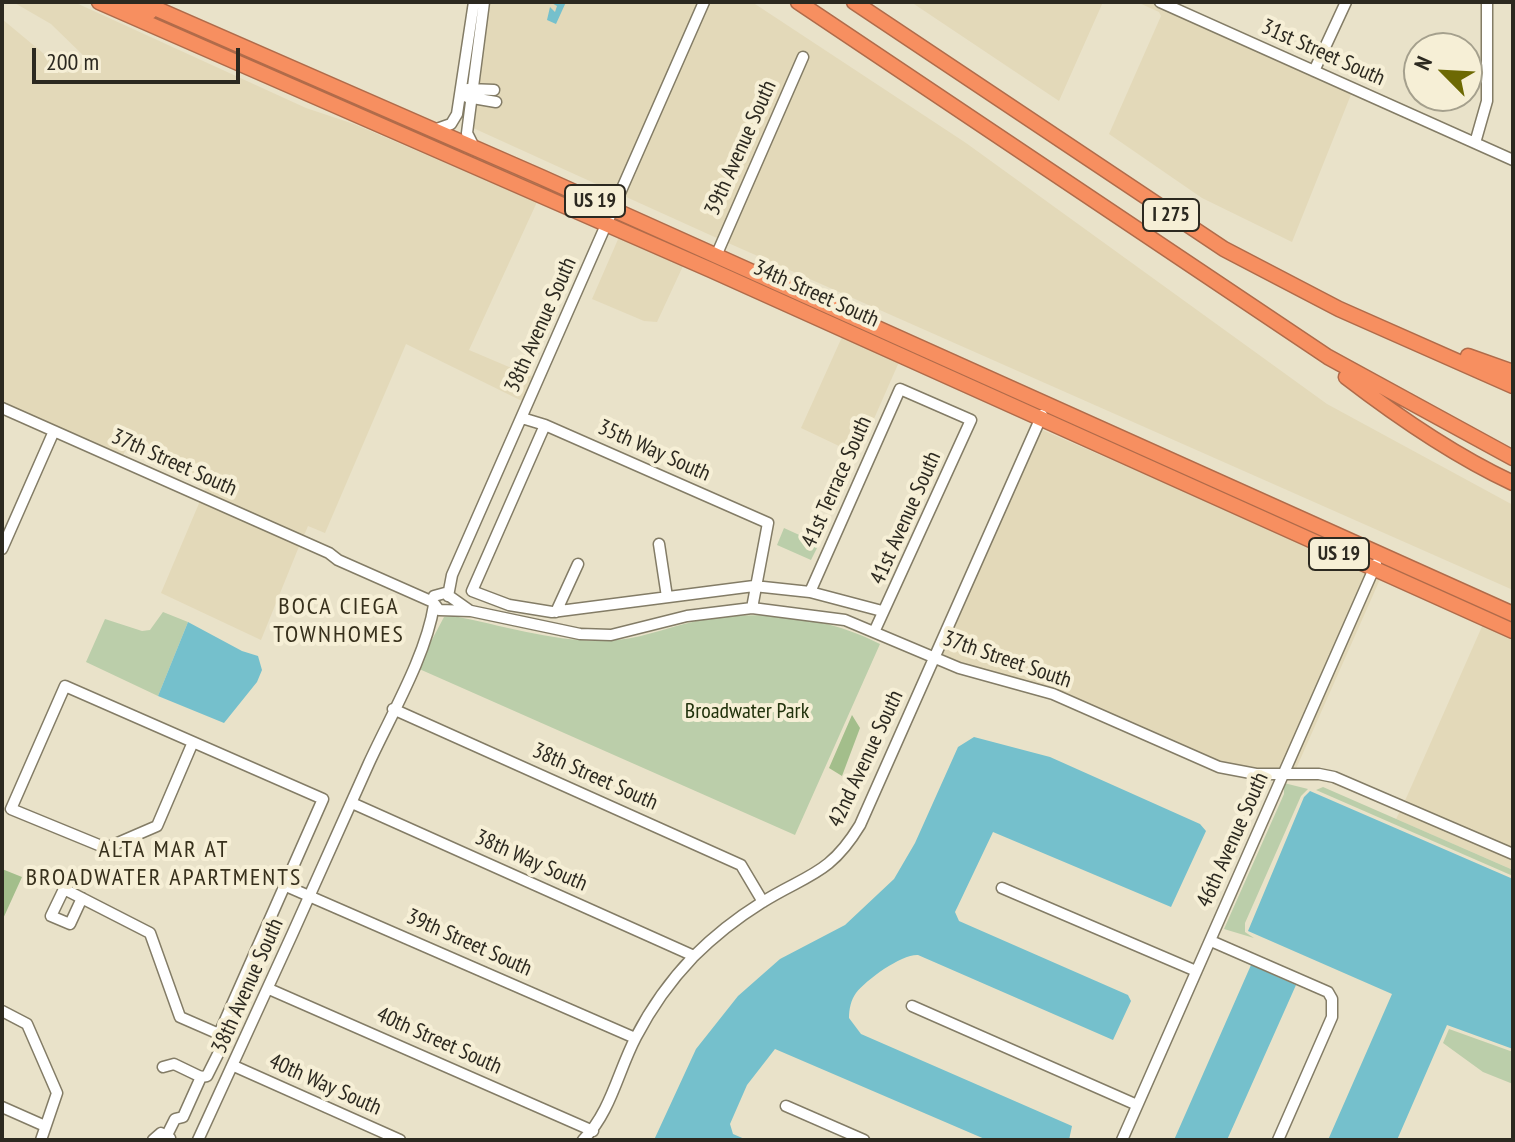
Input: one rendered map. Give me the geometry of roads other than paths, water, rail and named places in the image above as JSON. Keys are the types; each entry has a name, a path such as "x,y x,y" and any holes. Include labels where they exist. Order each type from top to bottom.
{"highway":[{"name":"34th Street South","path":"99,2 755,290 774,292 808,306 1043,413 1215,481 1513,614"},
{"path":"125,2 148,12 158,9"},
{"name":"34th Street South","path":"141,2 716,256 808,306 866,323 1180,483 1513,631"},
{"name":"I 275","path":"798,2 1289,332 1507,456"},
{"name":"I 275","path":"854,2 1224,249 1326,303 1513,386"},
{"path":"377,123 389,121 443,143 456,140"},
{"path":"452,156 468,154 522,177 541,177"},
{"path":"1289,332 1386,408 1488,472 1513,483"},
{"path":"1419,342 1445,347 1513,372"},
{"path":"1180,483 1209,485 1215,481"},
{"path":"1210,496 1217,490 1232,496 1247,495"}],"street":[{"path":"474,2 467,138 475,148"},
{"path":"434,130 455,119 467,93 484,2"},
{"name":"38th Avenue South","path":"198,1140 352,803 704,2"},
{"name":"31st Street South","path":"1160,2 1513,160"},
{"path":"1314,71 1346,2"},
{"path":"1475,143 1487,101 1487,2"},
{"path":"237,63 243,47"},
{"name":"39th Avenue South","path":"716,256 803,57"},
{"path":"467,93 495,96"},
{"name":"41st Terrace South","path":"810,592 900,389 971,420"},
{"name":"37th Street South","path":"2,408 329,553 440,601 471,611 554,630 611,635 687,616 752,608 845,620 983,676 1053,694 1219,767 1283,776 1302,773 1334,777 1513,854"},
{"name":"42nd Avenue South","path":"583,1140 593,1131 635,1038 653,1007 694,956 763,902 815,876 847,846 1043,413"},
{"name":"35th Way South","path":"522,418 545,425 768,523 754,586"},
{"name":"41st Avenue South","path":"875,630 882,611 890,604 971,420"},
{"path":"545,425 472,591 509,605 556,612 754,586 810,592 882,611"},
{"path":"2,549 54,431"},
{"path":"659,544 667,597"},
{"name":"46th Avenue South","path":"1122,1140 1380,555"},
{"path":"556,612 578,564"},
{"path":"752,608 754,586"},
{"path":"1468,611 1488,603"},
{"path":"65,686 193,742 157,826 106,848 11,809 65,686"},
{"name":"38th Street South","path":"393,709 741,865 763,902"},
{"name":"38th Avenue South","path":"82,898 150,933 180,1017 219,1034 323,799 193,742"},
{"name":"38th Way South","path":"352,803 694,956"},
{"name":"39th Street South","path":"286,886 635,1038"},
{"path":"1002,888 1196,971"},
{"path":"1211,941 1328,992 1332,1017 1278,1140"},
{"name":"40th Street South","path":"269,989 593,1131"},
{"path":"912,1006 1137,1105"},
{"path":"2,1011 27,1024 57,1093 41,1140"},
{"path":"163,1067 174,1064 201,1077 207,1076 218,1054"},
{"name":"40th Way South","path":"234,1066 400,1140"},
{"path":"153,1140 158,1134 169,1137 175,1119 183,1117 201,1077"},
{"path":"786,1106 864,1140"},
{"path":"2,1107 45,1126"}],"water":[{"path":"550,2 566,2 556,24 547,20 550,7 555,12 557,6"},
{"path":"188,622 242,651 258,656 262,670 257,682 224,723 158,696"},
{"path":"974,737 1050,757 1200,824 1206,831 1171,907 993,832 955,912 959,921 1128,995 1131,1001 1113,1040 918,955 885,968 861,987 853,999 849,1018 861,1034 1072,1126 1069,1140 987,1140 775,1049 747,1085 730,1124 733,1134 747,1140 654,1140 696,1049 738,996 780,959 845,925 894,879 915,843 958,747"},
{"path":"1310,791 1513,879 1513,1049 1447,1025 1397,1140 1328,1140 1392,994 1248,931 1304,797"},
{"path":"1251,965 1296,985 1227,1140 1174,1140"}],"district":[{"name":"BOCA CIEGA TOWNHOMES","path":"339,621"},
{"name":"ALTA MAR AT BROADWATER APARTMENTS","path":"164,864"}],"park label":[{"name":"Broadwater Park","path":"747,712"}]}
